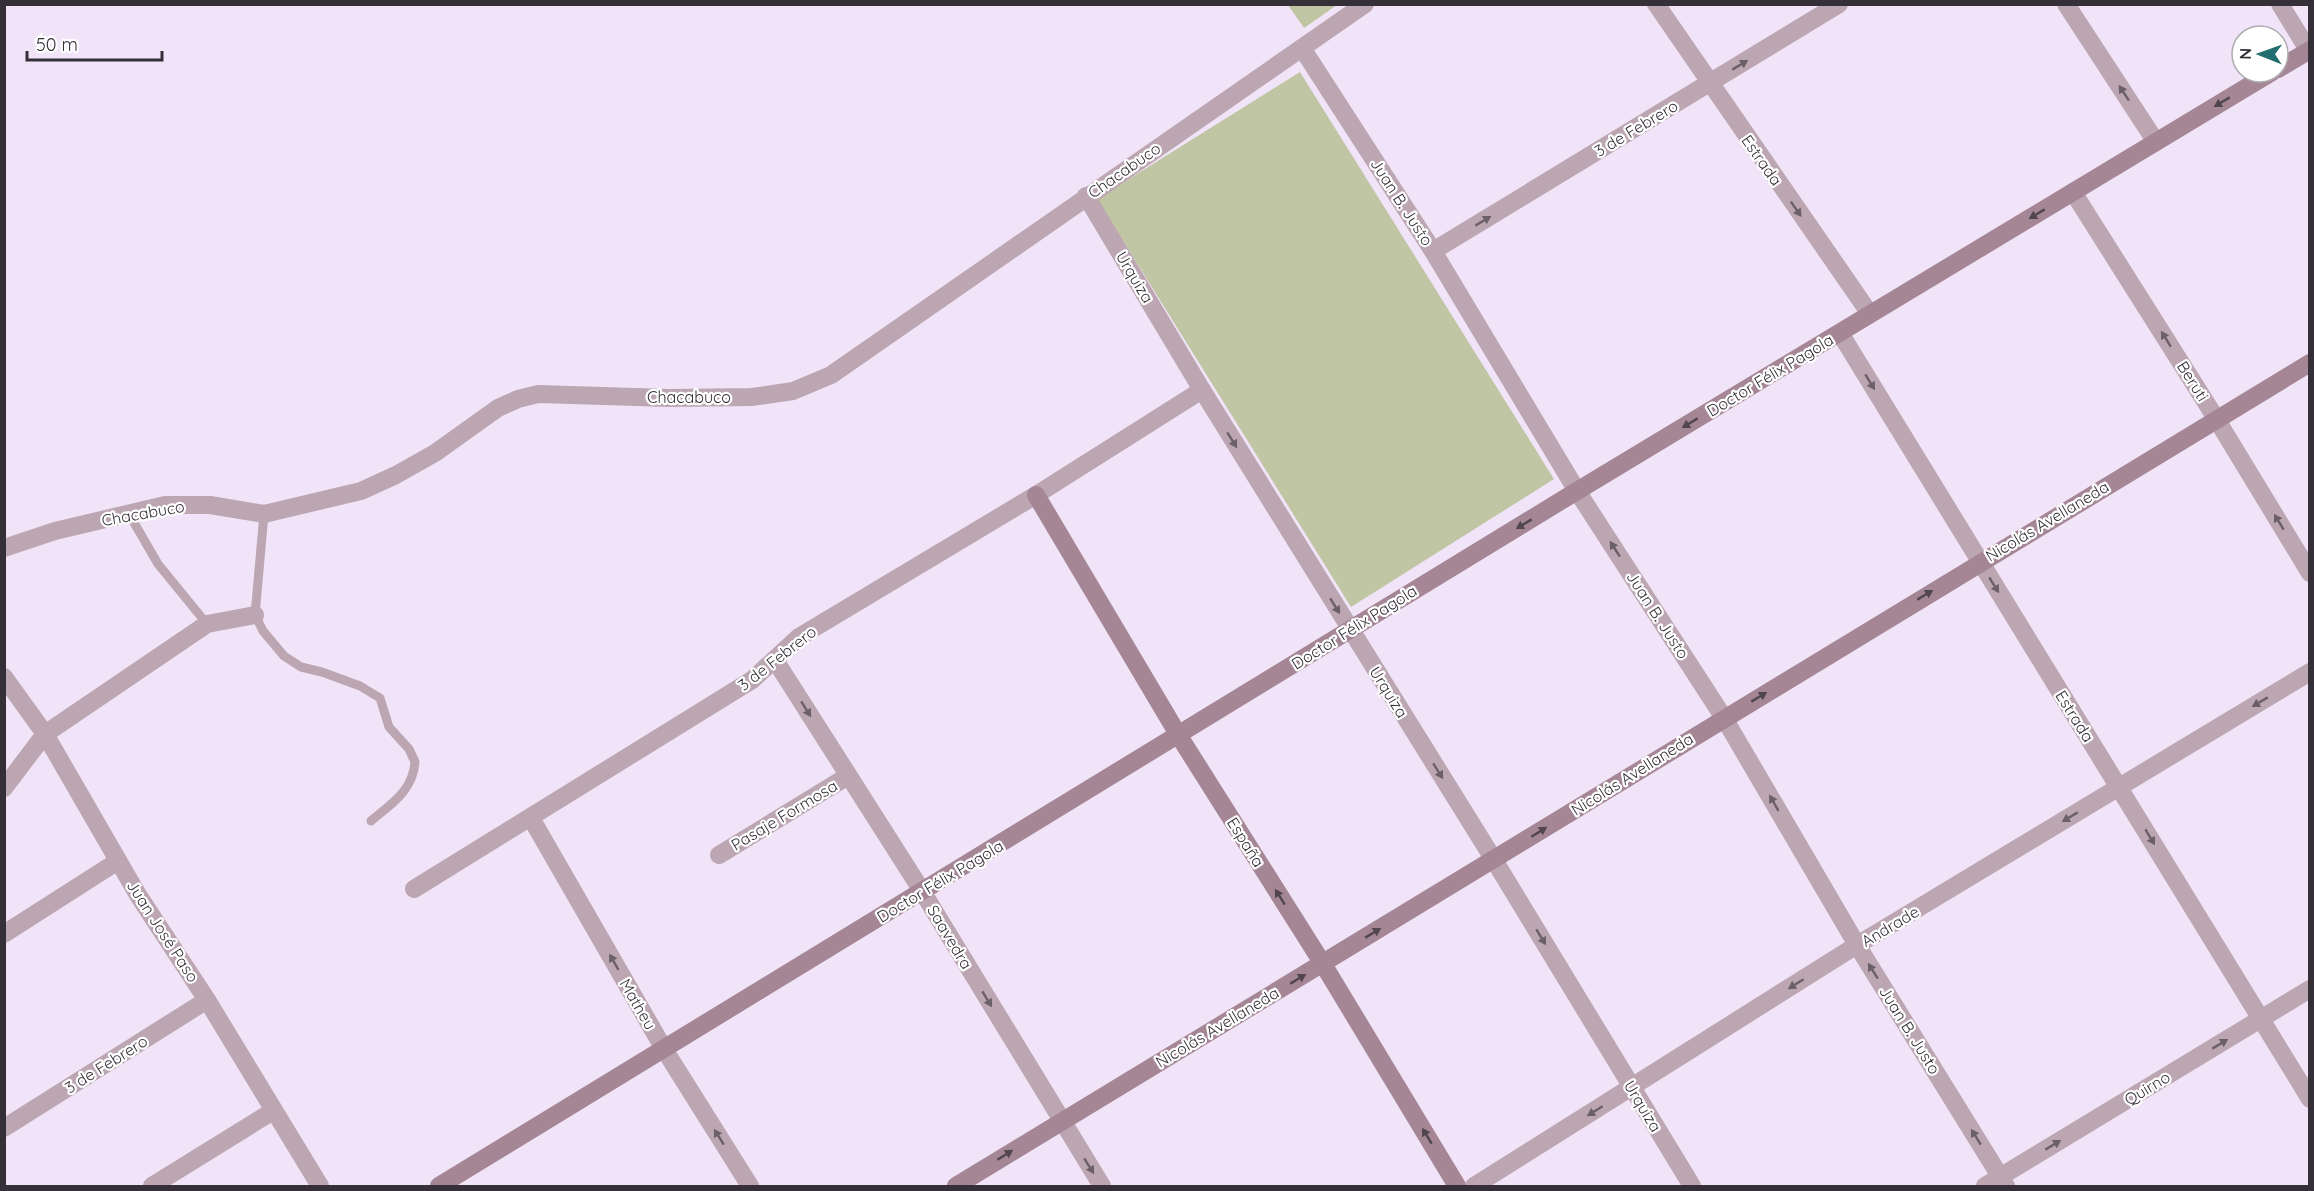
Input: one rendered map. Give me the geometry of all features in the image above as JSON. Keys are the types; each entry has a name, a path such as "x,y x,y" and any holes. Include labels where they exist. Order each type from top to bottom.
{"street":[{"name":"Chacabuco","path":"4,548 45,533 165,506 189,504 264,514 361,491 396,476 435,453 498,408 518,399 538,394 668,399 752,397 793,391 809,385 831,375 1365,4"},
{"name":"Estrada","path":"1656,4 1870,314"},
{"name":"3 de Febrero","path":"1433,251 1839,4"},
{"path":"2066,4 2156,142"},
{"path":"2280,4 2309,51 2290,62"},
{"name":"Juan B. Justo","path":"1302,48 1433,251 1577,491 1724,718 1997,1183"},
{"name":"Doctor Félix Pagola","path":"439,1186 1577,491 2252,84"},
{"name":"Beruti","path":"2073,192 2217,420 2310,573"},
{"name":"Urquiza","path":"1086,196 1202,390 1494,860 1692,1186"},
{"name":"Estrada","path":"1840,333 2310,1100"},
{"name":"Nicolás Avellaneda","path":"956,1186 1494,860 1980,561 2310,363"},
{"name":"3 de Febrero","path":"414,889 752,680 799,637 1036,495 1202,390"},
{"name":"España","path":"1036,495 1179,736 1323,964 1457,1186"},
{"path":"4,788 45,734 207,624 255,615"},
{"name":"Saavedra","path":"775,660 922,891 1102,1186"},
{"name":"Andrade","path":"1474,1186 1857,945 2310,672"},
{"name":"Juan José Paso","path":"4,677 45,734 118,861 207,1000 320,1186"},
{"name":"Pasaje Formosa","path":"719,855 848,776"},
{"name":"Matheu","path":"531,818 664,1049 750,1186"},
{"path":"4,934 118,861"},
{"name":"Quirno","path":"1997,1183 2310,989"},
{"name":"3 de Febrero","path":"4,1128 207,1000"},
{"path":"153,1186 273,1111"}],"lane":[{"path":"129,514 158,564 207,624"},
{"path":"264,514 255,615 263,631 284,656 301,667 360,686 380,698 389,727 409,749 415,762 409,785 402,795 371,821"}],"green space":[{"path":"1288,5 1337,5 1304,28"},
{"path":"1300,72 1554,479 1351,607 1097,199"}]}
